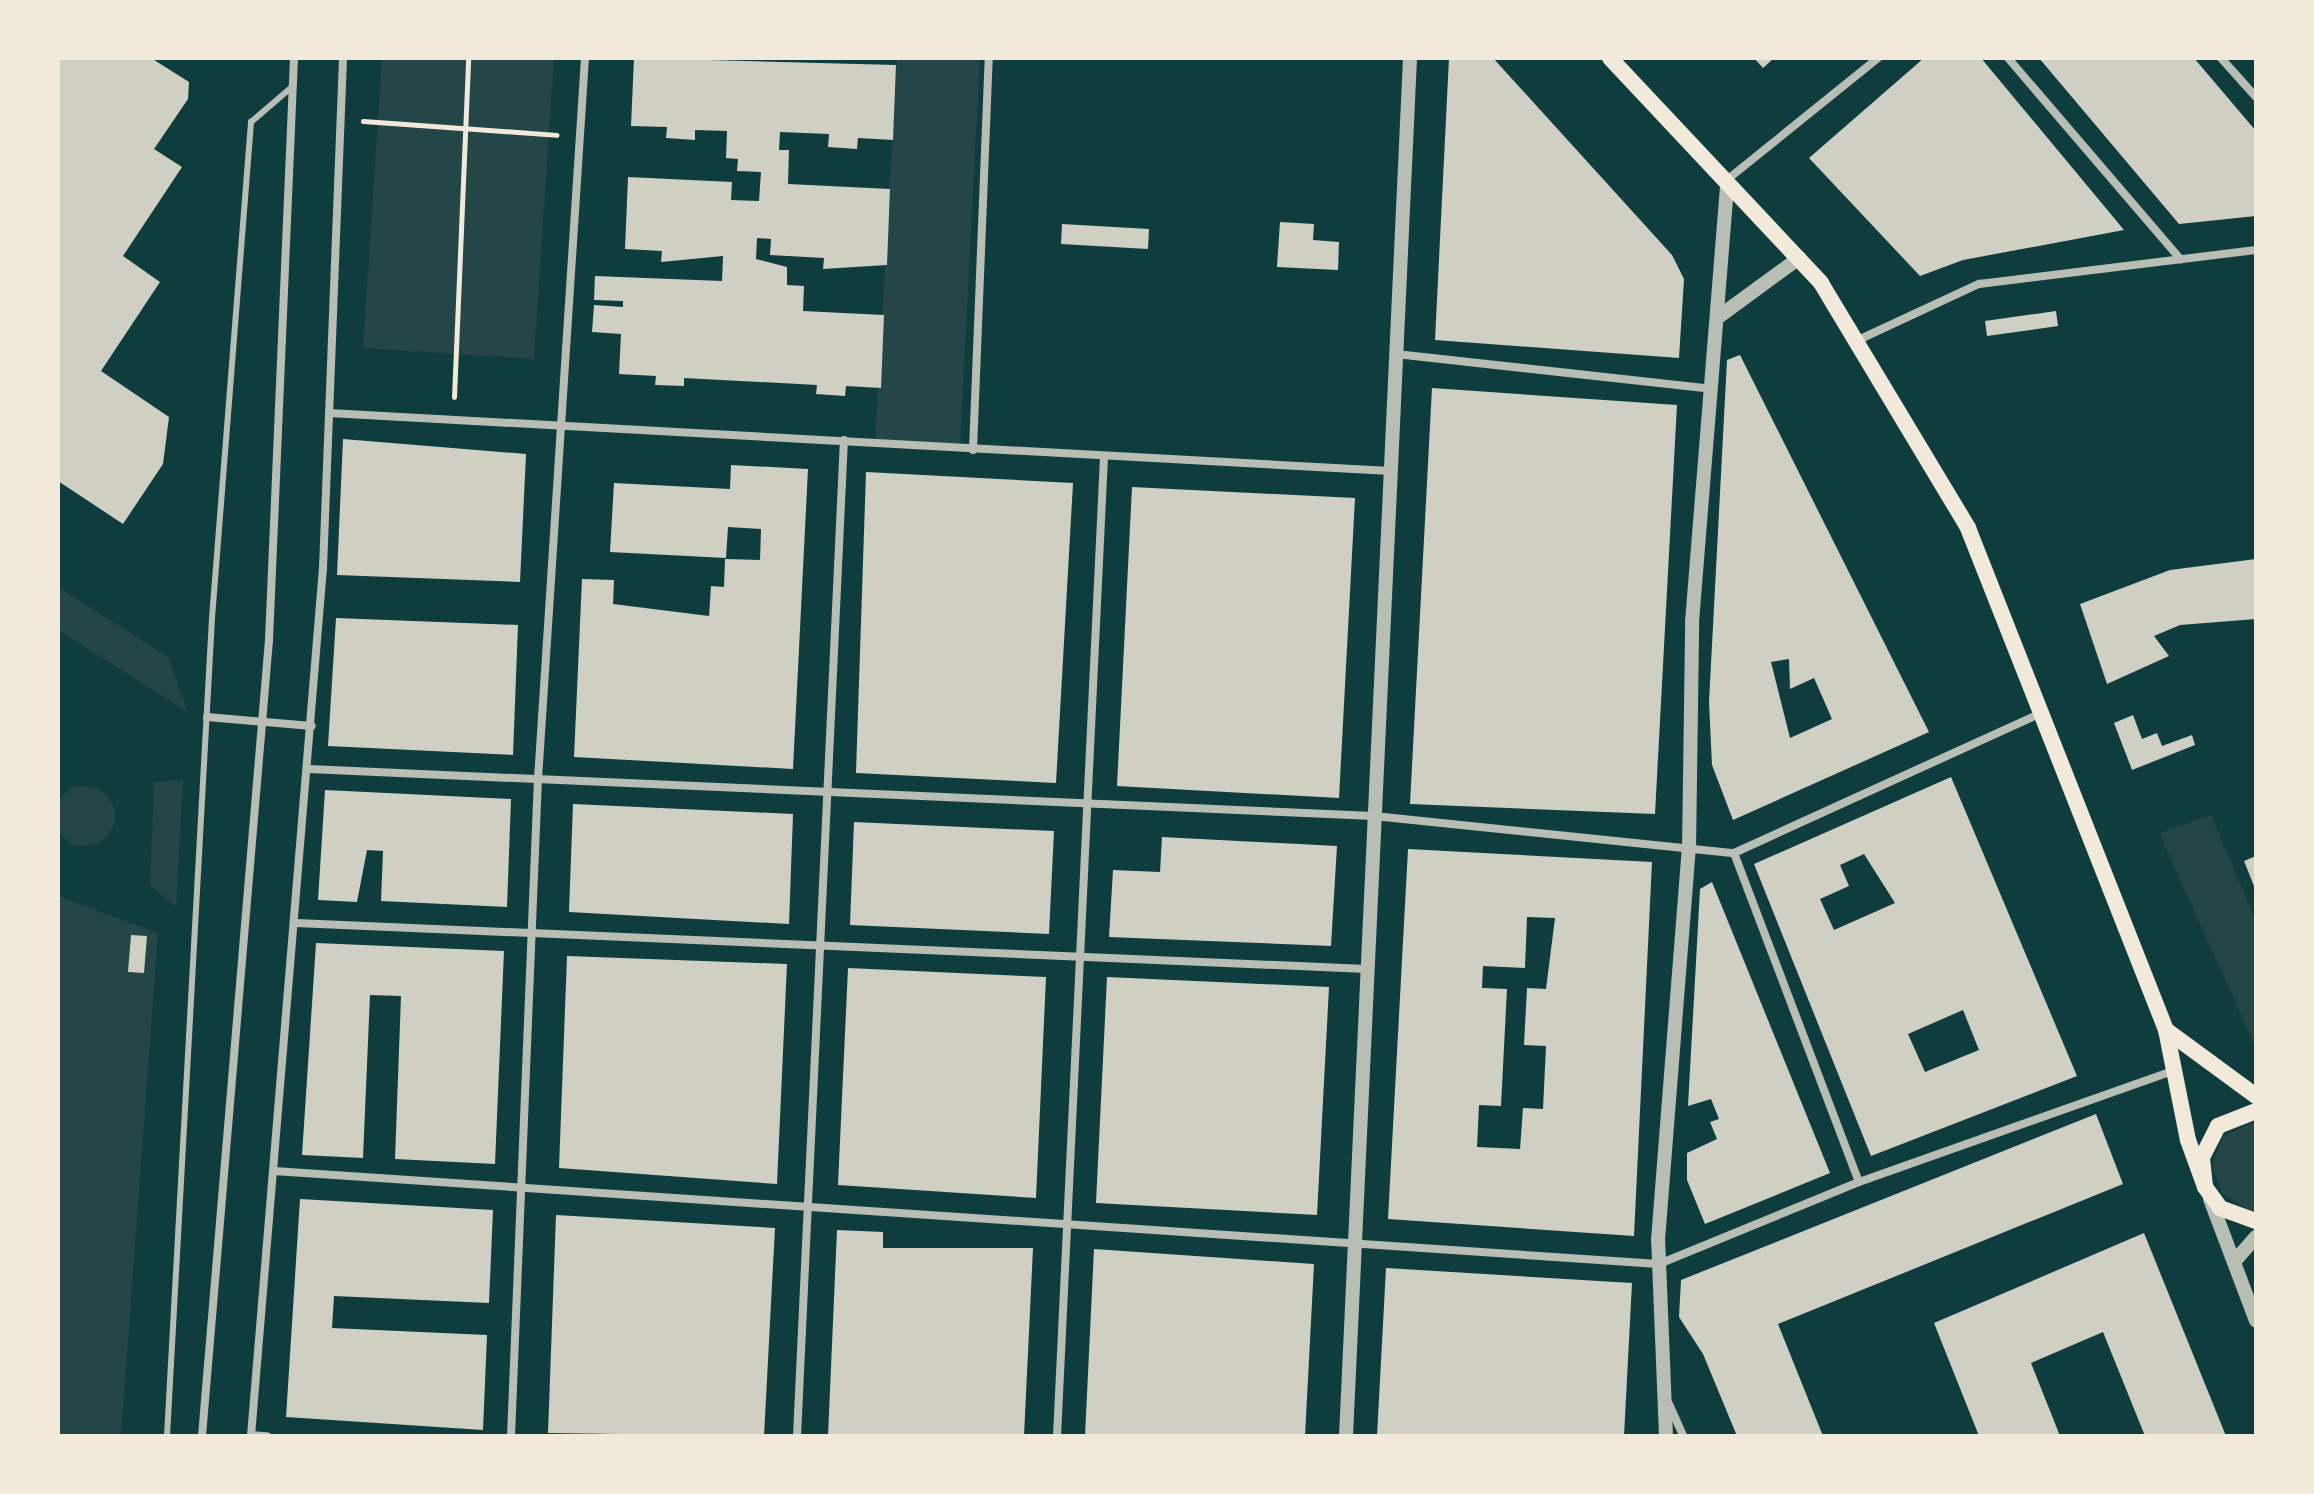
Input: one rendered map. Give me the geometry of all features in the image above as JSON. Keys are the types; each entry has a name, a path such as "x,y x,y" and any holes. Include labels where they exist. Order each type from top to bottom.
{"main road":[{"path":"1610,58 1728,179 1799,258 1855,341 1968,528 2166,1030 2188,1140 2205,1187 2220,1208 2256,1221"},
{"path":"2166,1030 2256,1096"},
{"path":"2205,1187 2206,1141 2232,1115 2256,1111"}],"street":[{"path":"202,1436 263,722 294,58"},
{"path":"267,1436 251,1436 312,726 329,413 343,58"},
{"path":"511,1436 537,933 538,779 567,426 585,58"},
{"path":"973,450 989,58"},
{"path":"1346,1436 1352,1245 1410,58"},
{"path":"1666,1436 1668,1402 1659,1264 1689,850 1692,622 1728,179 1878,58"},
{"path":"2008,58 2180,259"},
{"path":"2221,58 2256,97"},
{"path":"1855,341 1979,284 2256,250"},
{"path":"1717,318 1799,258"},
{"path":"1396,354 1711,389"},
{"path":"329,413 1390,471"},
{"path":"797,1436 812,1208 844,440"},
{"path":"1057,1436 1104,456"},
{"path":"309,769 1374,816 1734,853 2041,713"},
{"path":"207,717 312,726"},
{"path":"1734,853 1859,1182"},
{"path":"296,923 1366,969"},
{"path":"274,1171 1659,1264 1859,1182 2176,1070"},
{"path":"2205,1187 2256,1321"},
{"path":"2234,1262 2256,1237"},
{"path":"1668,1402 1683,1436"}],"lane":[{"path":"167,1436 207,717 251,122 293,86"}],"path":[{"path":"454,419 468,58"},
{"path":"341,120 463,126 581,137"}],"shaded area":[{"path":"382,58 554,58 534,359 363,348"},
{"path":"897,58 980,58 960,444 875,440"},
{"path":"58,587 168,657 188,712 58,630"},
{"path":"183,780 176,906 150,885 154,782"},
{"path":"85,786 97,788 106,795 113,804 113,828 106,837 97,844 85,846 73,844 64,837 57,828 55,816 57,804 64,795 73,788"},
{"path":"2211,815 2256,921 2256,1048 2159,833"},
{"path":"58,896 158,933 121,1436 58,1436"},
{"path":"2256,1121 2256,1210 2248,1210 2222,1193 2212,1165 2223,1136"}],"building":[{"path":"58,58 151,58 189,82 188,99 154,149 182,167 123,256 160,282 101,371 169,417 163,464 123,524 58,481"},
{"path":"634,58 896,65 893,140 858,138 857,149 828,147 829,134 780,132 779,150 789,150 788,184 890,189 887,265 823,269 824,258 770,255 771,239 757,238 756,259 787,267 787,285 804,286 803,311 884,315 881,388 846,386 845,396 816,394 817,385 684,378 684,386 655,385 656,376 619,374 621,334 592,332 594,305 623,307 623,301 594,300 595,276 722,281 723,256 661,262 662,251 625,249 628,177 732,182 731,200 759,201 761,172 737,171 738,159 726,158 727,131 695,130 695,140 666,138 667,127 631,126"},
{"path":"1449,58 1493,58 1672,255 1684,279 1679,358 1435,340"},
{"path":"1754,58 1774,58 1763,68"},
{"path":"1924,58 1981,58 2124,230 1963,260 1920,276 1809,158"},
{"path":"2039,58 2194,58 2256,131 2256,216 2179,224"},
{"path":"1280,222 1314,224 1313,240 1339,242 1338,270 1277,267"},
{"path":"1062,224 1149,229 1148,249 1061,244"},
{"path":"2056,311 2058,326 1987,336 1985,321"},
{"path":"1740,355 1929,732 1733,820 1712,765 1709,702 1727,360","holes":["1789,659 1790,689 1814,678 1832,719 1790,738 1771,662"]},
{"path":"1432,388 1677,405 1655,814 1410,804"},
{"path":"343,439 526,454 520,582 337,575"},
{"path":"731,465 808,469 793,769 574,757 582,579 614,580 613,604 709,616 711,586 724,587 725,559 760,560 761,529 728,527 726,558 610,552 614,483 730,489"},
{"path":"866,472 1073,483 1056,783 856,773"},
{"path":"1132,487 1355,498 1339,798 1117,786"},
{"path":"2256,559 2256,619 2180,625 2154,636 2169,656 2107,684 2080,604 2170,570"},
{"path":"336,618 518,625 513,755 328,746"},
{"path":"2133,715 2142,739 2157,733 2162,746 2192,735 2195,745 2132,770 2114,723"},
{"path":"1951,777 2077,1076 1871,1156 1754,864","holes":["1864,854 1895,903 1834,930 1820,899 1849,886 1840,865","1963,1010 1979,1050 1925,1072 1908,1034"]},
{"path":"325,790 511,799 507,907 381,901 383,851 367,850 357,902 318,900"},
{"path":"573,804 793,814 789,924 569,912"},
{"path":"854,822 1054,831 1049,934 850,925"},
{"path":"1162,837 1337,846 1331,946 1109,937 1113,870 1160,872"},
{"path":"1408,849 1652,862 1634,1236 1388,1219","holes":["1527,917 1555,918 1546,989 1527,988 1524,1045 1546,1046 1543,1109 1523,1108 1520,1149 1477,1147 1479,1105 1501,1106 1507,989 1482,988 1483,966 1525,968"]},
{"path":"2256,856 2256,891 2244,861"},
{"path":"1712,882 1830,1173 1705,1224 1687,1180 1687,1153 1717,1139 1710,1122 1719,1119 1711,1099 1688,1106 1700,889"},
{"path":"131,935 147,936 144,973 128,972"},
{"path":"316,943 504,951 495,1164 395,1159 401,996 370,995 363,1158 302,1155"},
{"path":"567,956 787,964 777,1184 559,1168"},
{"path":"848,968 1046,977 1036,1198 838,1185"},
{"path":"1107,977 1329,987 1317,1215 1096,1203"},
{"path":"2096,1114 2123,1184 1778,1324 1823,1436 1737,1436 1703,1354 1679,1317 1681,1280"},
{"path":"300,1199 493,1210 489,1303 334,1296 332,1328 487,1335 483,1430 286,1417"},
{"path":"556,1215 775,1228 764,1436 548,1433"},
{"path":"837,1230 883,1232 883,1248 1033,1248 1024,1436 828,1436"},
{"path":"2144,1233 2226,1436 2145,1436 2103,1332 2031,1363 2060,1436 1979,1436 1934,1323"},
{"path":"1094,1249 1314,1264 1305,1436 1085,1436"},
{"path":"1386,1268 1632,1283 1624,1436 1377,1436"}]}
